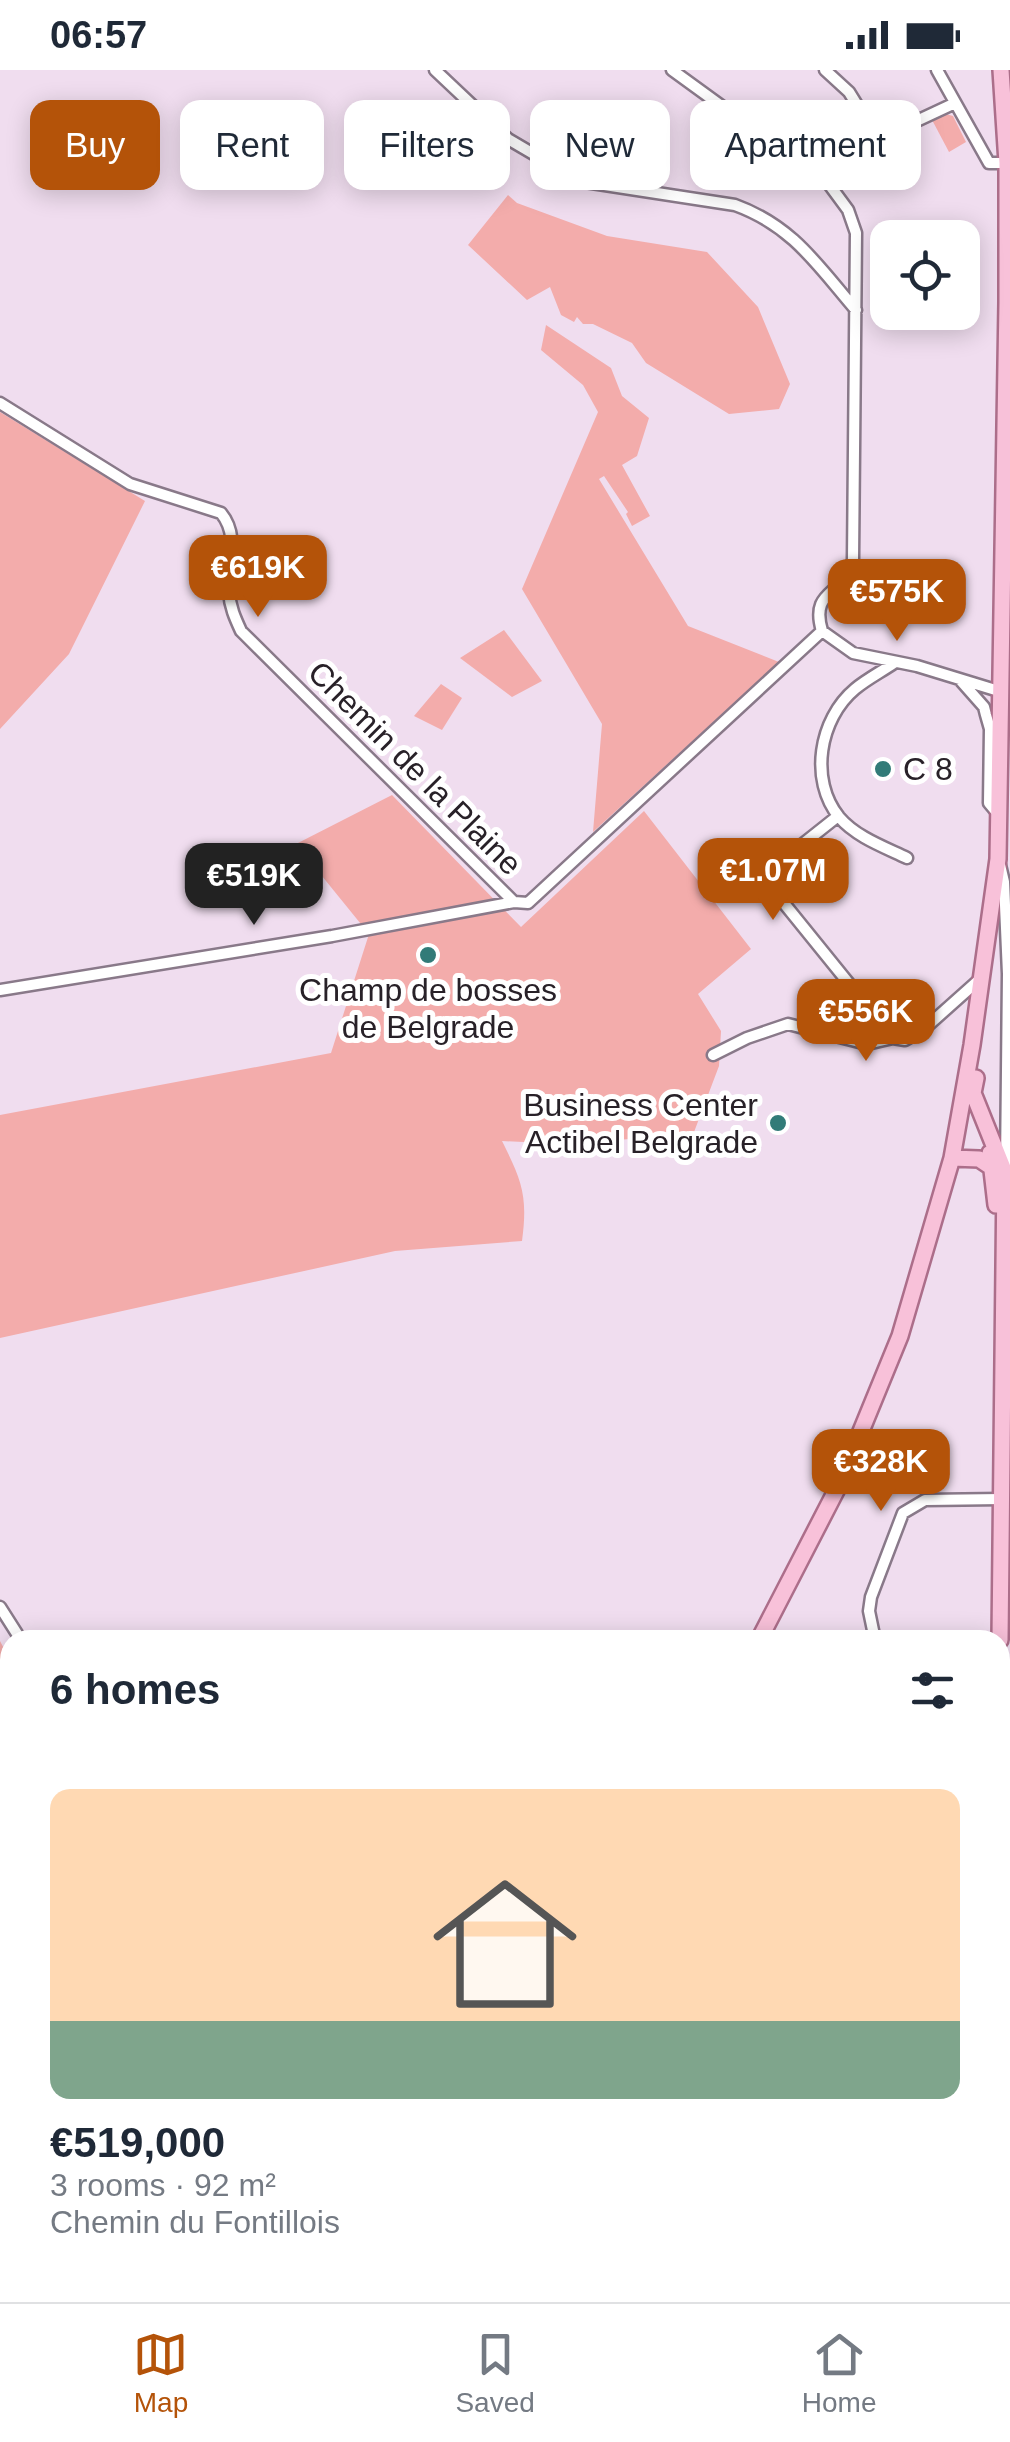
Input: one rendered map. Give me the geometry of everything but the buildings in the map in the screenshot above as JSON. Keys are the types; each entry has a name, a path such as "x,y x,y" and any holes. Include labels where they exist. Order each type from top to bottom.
{"main road":[{"path":"764,1630 839,1485 900,1336 952,1158 972,1045 998,859 1000,816 1007,163 1007,114 1001,70"},
{"path":"972,1045 977,1058 973,1092 1000,1171 1000,1630"},
{"path":"965,1089 1000,1171 996,1191 1002,1499"},
{"path":"952,1158 979,1160 1000,1171"}],"street":[{"path":"435,70 508,140 530,152"},
{"path":"672,70 713,100"},
{"path":"825,70 854,100"},
{"path":"937,70 989,163 1007,163"},
{"path":"921,119 953,104"},
{"path":"636,190 735,205 754,212 794,236 857,311"},
{"path":"833,190 848,210 856,233 854,559 846,578 820,603 816,612 822,631 853,652 917,666 1002,692"},
{"name":"Chemin de la Plaine","path":"0,403 130,484 221,513 232,535 229,590 231,610 241,631 514,902 528,903 822,631"},
{"path":"894,664 853,690 832,716 820,762 825,789 838,816 856,832 907,858"},
{"path":"960,680 984,707 990,729 989,803 1000,816"},
{"path":"838,816 766,876 892,1038"},
{"path":"998,859 1004,882 1008,974 1000,1171"},
{"path":"0,990 514,902"},
{"path":"713,1055 788,1024 867,1044 892,1038 904,1040 924,1029 982,978"},
{"path":"873,1630 871,1597 903,1513 925,1500 1002,1499"},
{"path":"0,1607 14,1630"}],"shaded area":[{"path":"942,113 953,116 966,142 949,152 931,118"},
{"path":"508,195 517,203 607,236 707,252 758,307 790,384 779,409 729,414 646,363 632,343 593,324 583,324 577,317 574,322 561,315 550,287 527,300 468,245"},
{"path":"546,325 611,368 622,396 649,418 637,456 622,465 650,516 632,526 628,512 604,476 599,479 688,626 779,662 593,832 602,724 522,589 598,412 583,385 541,350"},
{"path":"0,412 145,501 69,654 0,729"},
{"path":"504,630 542,681 512,697 460,658"},
{"path":"441,684 462,698 442,730 414,716"},
{"path":"392,795 521,927 644,811 751,949 698,994 721,1031 719,1066 691,1140 566,1144 502,1141 522,1189 522,1241 395,1251 0,1338 0,1115 331,1053 369,934 296,844"}],"place":[{"name":"C 8","path":"883,769"},
{"name":"Champ de bosses de Belgrade","path":"428,955"},
{"name":"Business Center Actibel Belgrade","path":"778,1123"}]}
